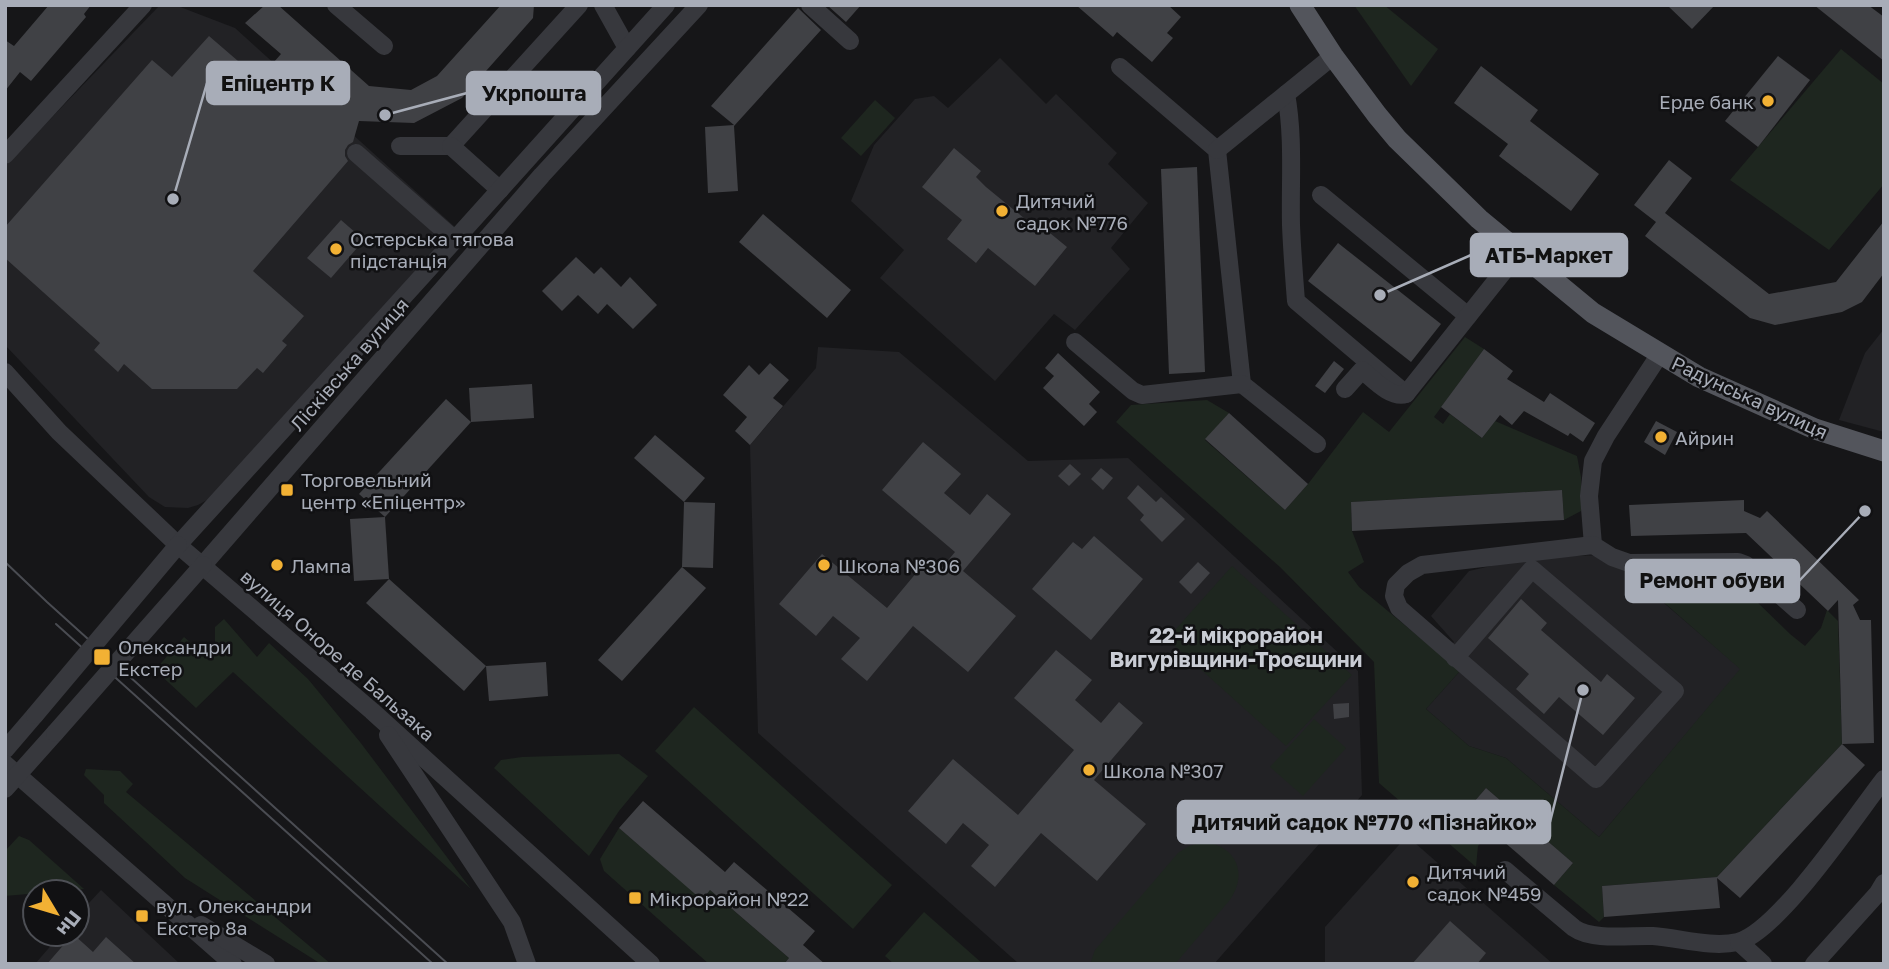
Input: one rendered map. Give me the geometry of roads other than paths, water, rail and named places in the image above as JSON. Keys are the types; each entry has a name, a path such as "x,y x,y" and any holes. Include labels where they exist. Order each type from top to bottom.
{"main road":[{"name":"Радунська вулиця","path":"1300,5 1333,56 1397,139 1479,219 1593,313 1699,377 1815,429 1884,452"}],"street":[{"path":"5,155 143,5"},
{"path":"336,5 384,46"},
{"path":"451,146 579,5"},
{"path":"603,5 627,48"},
{"name":"Лісківська вулиця","path":"5,750 178,545 666,5"},
{"name":"Лісківська вулиця","path":"5,789 11,769 55,733 542,175 699,5"},
{"path":"810,5 850,41"},
{"path":"1217,150 1333,56"},
{"path":"1121,67 1217,150 1242,384"},
{"path":"1286,94 1292,147 1291,225 1296,301 1406,394"},
{"path":"400,146 451,146 500,190"},
{"path":"356,153 456,240"},
{"path":"1321,195 1468,316"},
{"path":"1345,389 1362,370 1392,394 1406,394 1518,252"},
{"path":"1075,342 1133,391 1142,395 1242,384 1317,444"},
{"path":"1592,545 1589,496 1593,461 1606,436 1660,354"},
{"name":"вулиця Оноре де Бальзака","path":"5,372 59,432 178,545 372,711 651,964"},
{"path":"5,392 59,432"},
{"path":"1455,658 1532,569 1675,691 1596,779 1455,658 1399,608 1394,596 1396,584 1422,565 1592,545 1629,563 1738,562 1797,610"},
{"path":"372,711 512,922 527,964"},
{"path":"11,769 233,964"},
{"path":"1505,870 1574,928 1585,933 1655,936 1719,944 1739,942 1764,927 1795,896 1884,779"},
{"path":"1814,964 1884,883"},
{"path":"162,902 266,964"},
{"path":"1739,942 1763,964"}],"tram line":[{"path":"5,562 448,964"},
{"path":"56,624 433,964"}],"place":[{"name":"Ерде банк","path":"1768,101"},
{"name":"Укрпошта","path":"385,115"},
{"name":"Епіцентр К","path":"173,199"},
{"name":"Дитячий садок №776","path":"1002,211"},
{"name":"Остерська тягова пiдстанцiя","path":"336,249"},
{"name":"АТБ-Маркет","path":"1380,295"},
{"name":"Айрин","path":"1661,437"},
{"name":"Торговельний центр «Епіцентр»","path":"287,490"},
{"name":"Ремонт обуви","path":"1865,511"},
{"name":"Лампа","path":"277,565"},
{"name":"Школа №306","path":"824,565"},
{"name":"Олександри Екстер","path":"102,657"},
{"name":"Дитячий садок №770 «Пізнайко»","path":"1583,690"},
{"name":"Школа №307","path":"1089,770"},
{"name":"Дитячий садок №459","path":"1413,882"},
{"name":"Мікрорайон №22","path":"635,898"},
{"name":"вул. Олександри Екстер 8а","path":"142,916"}],"district":[{"name":"22-й мікрорайон Вигурівщини-Троєщини","path":"1236,647"}]}
